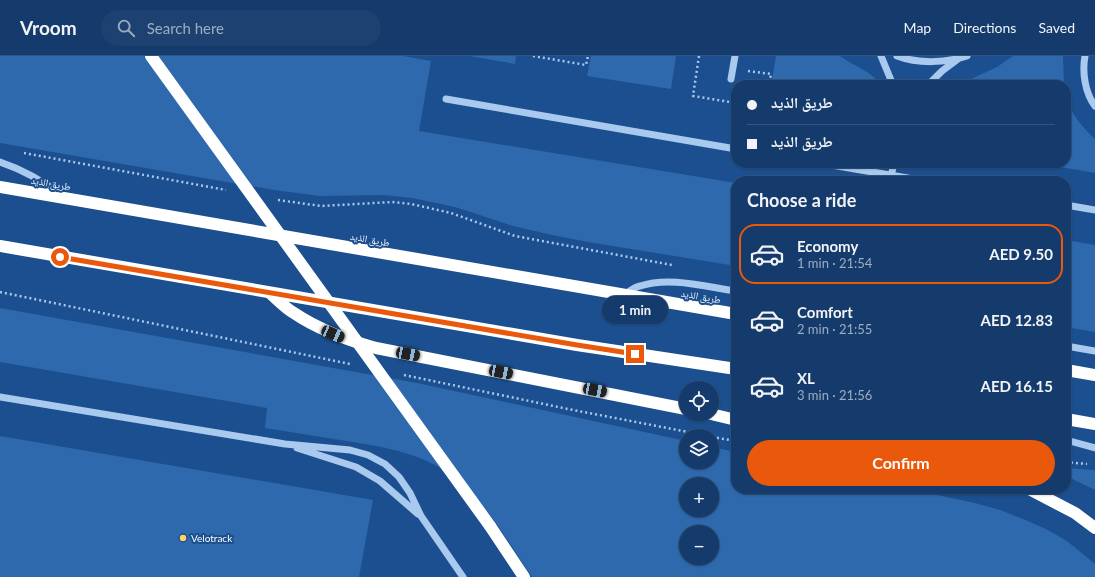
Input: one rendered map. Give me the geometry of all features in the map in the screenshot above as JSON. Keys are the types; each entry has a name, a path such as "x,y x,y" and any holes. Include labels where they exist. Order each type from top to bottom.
{"highway":[{"path":"151,56 490,526 524,577"},
{"name":"طريق الذيد","path":"0,187 731,313"},
{"path":"0,246 577,345 731,368"},
{"path":"269,293 293,313 319,328 347,340 384,349 679,408"},
{"path":"1071,371 1095,375"},
{"path":"719,416 731,419"},
{"path":"1071,420 1095,424"},
{"path":"1039,494 1076,513 1095,528"}],"street":[{"path":"731,79 734,56"},
{"path":"881,56 891,80"},
{"path":"897,56 930,62 958,59 967,56"},
{"path":"1085,56 1084,75 1087,90 1095,106"},
{"path":"933,80 942,70 958,59"},
{"path":"446,99 731,148"},
{"path":"0,162 16,167 33,175 65,198"},
{"path":"844,168 882,176"},
{"path":"1071,206 1095,210"},
{"path":"623,295 639,286 656,282 673,282 731,290"},
{"path":"1071,347 1095,351"},
{"path":"0,397 285,444 350,450 368,455 385,464 399,477 410,493 421,516 463,577"},
{"path":"1071,441 1095,448"},
{"path":"285,444 356,467 380,481 421,516"}],"path":[{"path":"533,56 586,65 588,56"},
{"path":"699,56 693,96 731,102"},
{"path":"733,69 770,74 769,80"},
{"path":"23,153 233,192"},
{"path":"272,199 304,205 321,206 392,202 411,204 451,213 515,236 676,266"},
{"path":"719,438 731,440"},
{"path":"1071,462 1088,464"}],"shaded area":[{"path":"0,56 403,56 431,61 419,131 731,182 731,265 552,235 513,226 455,207 412,198 384,195 320,196 274,190 0,143"},
{"path":"470,56 516,56 515,64"},
{"path":"591,56 676,56 671,89 587,76"},
{"path":"776,56 840,56 867,72 876,80 772,80"},
{"path":"1013,56 1063,56 1064,80 969,80 997,67"},
{"path":"1071,110 1077,119 1095,139 1095,173 1066,168 1071,168"},
{"path":"1071,241 1095,245 1095,332 1071,328"},
{"path":"0,308 417,383 679,439 679,469 719,469 719,448 731,451 731,494 933,494 975,503 1000,510 1023,519 1046,529 1067,541 1095,564 1095,577 532,577 483,506 463,485 436,465 406,453 373,445 265,428 267,408 0,362"},
{"name":"Velotrack","path":"0,436 373,500 359,577 0,577"},
{"path":"1071,468 1095,470 1095,490 1071,478"}],"place":[{"name":"Velotrack","path":"183,538"}],"route":[{"path":"60,257 635,354"}]}
